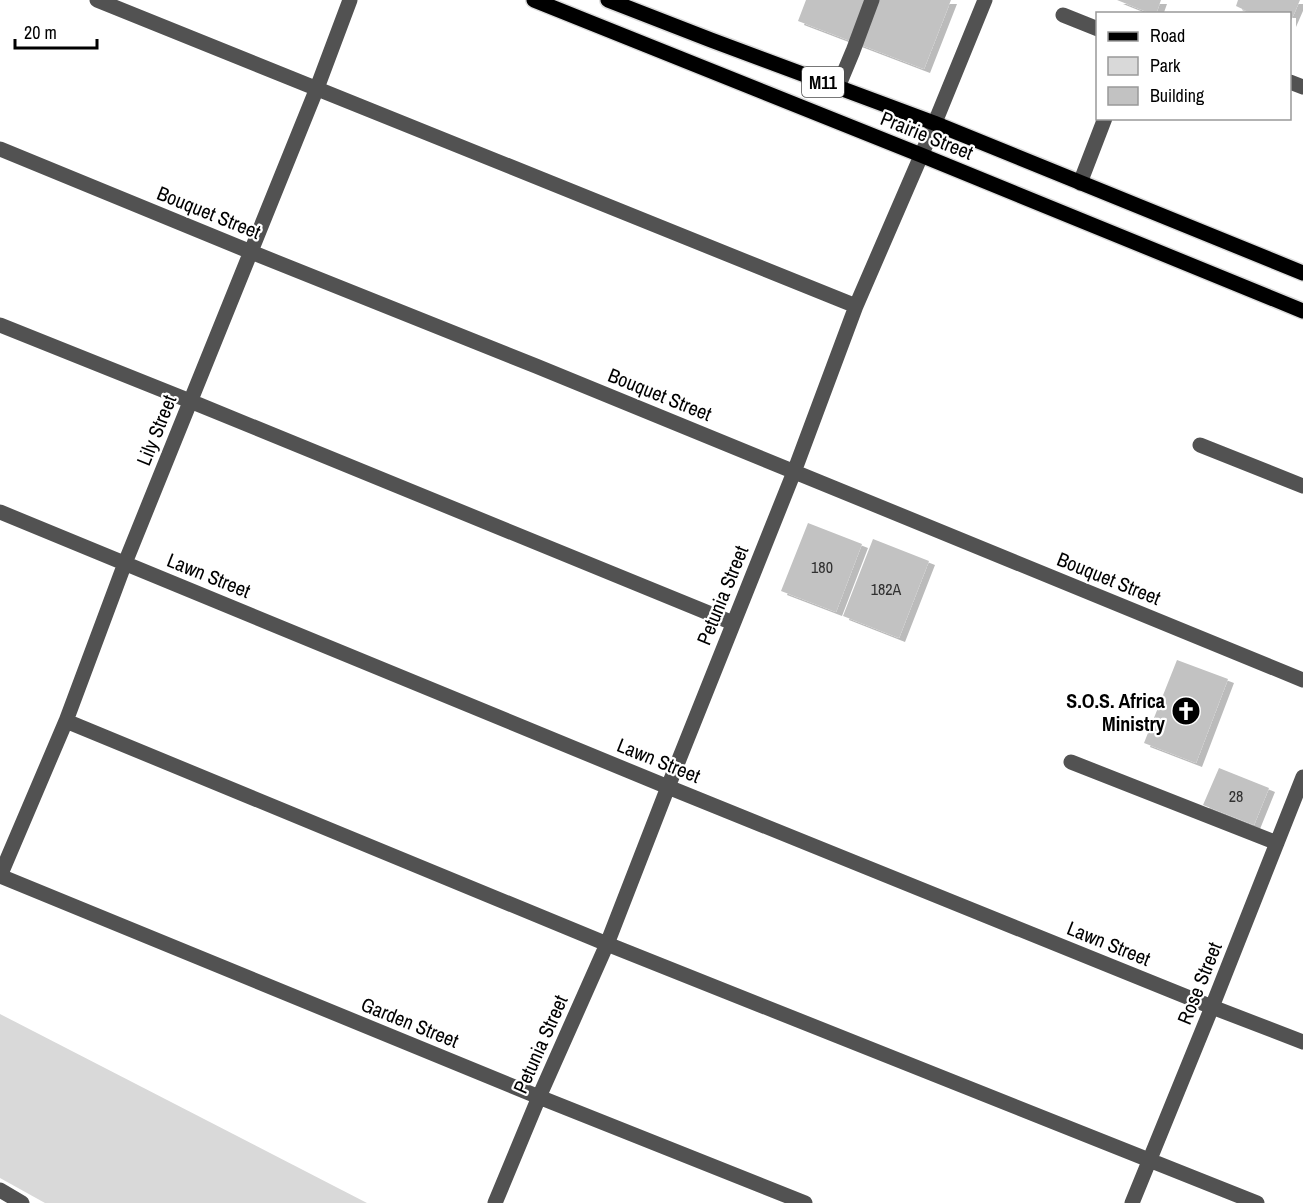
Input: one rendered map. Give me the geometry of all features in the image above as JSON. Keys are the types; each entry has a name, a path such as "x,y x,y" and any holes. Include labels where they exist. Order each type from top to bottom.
{"main road":[{"name":"Prairie Street","path":"534,0 1303,311"},
{"name":"Prairie Street","path":"608,0 934,123 1303,273"}],"street":[{"path":"97,0 856,306"},
{"name":"Lily Street","path":"0,876 66,721 124,563 317,88 350,0"},
{"path":"838,87 872,0"},
{"name":"Petunia Street","path":"495,1203 607,944 794,472 856,306 985,0"},
{"path":"1063,15 1096,28"},
{"path":"1080,183 1105,120"},
{"name":"Bouquet Street","path":"0,148 1303,680"},
{"path":"0,325 733,623"},
{"path":"1200,445 1303,486"},
{"name":"Lawn Street","path":"0,512 668,787 1303,1042"},
{"path":"66,721 607,944 1257,1203"},
{"path":"1071,762 1277,843"},
{"name":"Rose Street","path":"1132,1203 1303,777"},
{"name":"Garden Street","path":"0,876 539,1098 805,1203"},
{"path":"0,1190 22,1203"}],"green space":[{"path":"0,1014 367,1203 45,1203 0,1178"}],"building":[{"path":"806,0 951,0 924,69 798,21"},
{"path":"1117,0 1161,0 1157,12 1147,12"},
{"path":"1238,0 1300,0 1291,21 1291,12 1249,12 1236,6"},
{"path":"808,523 862,544 836,612 781,591"},
{"path":"873,539 929,561 899,638 843,616"},
{"name":"S.O.S. Africa Ministry","path":"1177,660 1228,679 1196,763 1144,743"},
{"path":"1219,768 1269,788 1254,825 1203,805"}],"place":[{"name":"S.O.S. Africa Ministry","path":"1186,711"}]}
